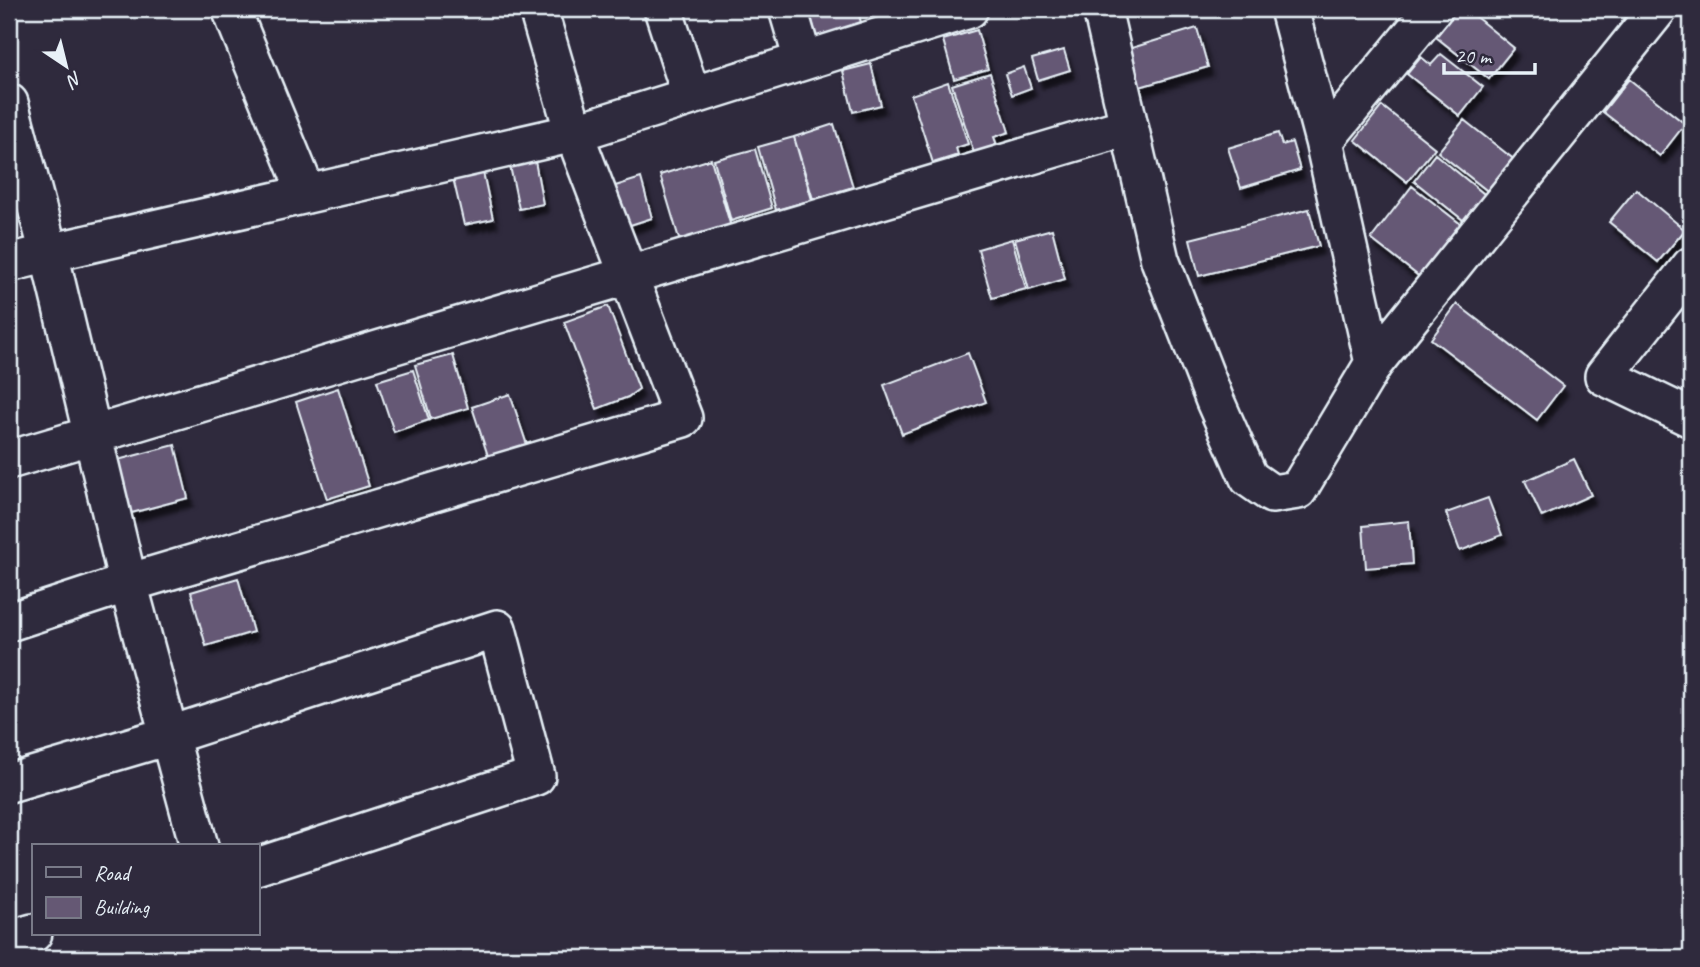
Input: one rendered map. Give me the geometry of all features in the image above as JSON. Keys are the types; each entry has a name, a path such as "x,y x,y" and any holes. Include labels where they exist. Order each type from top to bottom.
{"street":[{"path":"231,9 307,194"},
{"path":"9,622 128,583 683,418 574,133 538,9"},
{"path":"663,9 691,95"},
{"path":"788,9 803,60"},
{"path":"1102,9 1160,260 1215,401 1249,478 1272,494 1298,490 1374,363 1658,9"},
{"path":"1289,9 1324,141 1374,363"},
{"path":"1324,141 1433,9"},
{"path":"9,263 574,133 950,12"},
{"path":"9,103 49,253 128,583 198,844"},
{"path":"9,460 1129,126"},
{"path":"1691,266 1604,376 1691,418"},
{"path":"9,783 168,736 496,629 536,776 259,866"},
{"path":"9,940 32,933"}],"building":[{"path":"857,9 863,29 818,42 809,10"},
{"path":"1458,9 1466,9 1514,48 1489,79 1436,37"},
{"path":"1197,28 1208,67 1133,89 1122,51"},
{"path":"977,30 988,69 954,79 943,40"},
{"path":"1064,50 1070,70 1038,80 1032,59"},
{"path":"1441,54 1483,87 1460,116 1407,74 1421,57 1431,65"},
{"path":"871,64 881,105 853,112 843,71"},
{"path":"1024,67 1031,88 1012,95 1005,74"},
{"path":"990,73 1009,132 994,137 997,145 974,153 952,85"},
{"path":"1629,79 1685,124 1660,156 1603,112"},
{"path":"948,82 968,144 956,148 958,155 933,163 911,95"},
{"path":"1382,106 1435,148 1407,182 1355,140"},
{"path":"1464,120 1516,161 1490,193 1438,152"},
{"path":"834,124 853,187 813,199 794,137"},
{"path":"1278,133 1282,145 1292,142 1300,170 1241,188 1228,148"},
{"path":"794,137 812,200 776,210 758,147"},
{"path":"755,149 772,208 731,221 714,160"},
{"path":"1435,154 1489,198 1468,224 1414,181"},
{"path":"711,159 731,227 680,242 660,175"},
{"path":"535,161 543,204 519,209 510,166"},
{"path":"483,172 493,219 464,225 453,178"},
{"path":"641,178 652,218 621,228 609,188"},
{"path":"1412,186 1462,225 1421,278 1371,239"},
{"path":"1636,189 1685,230 1658,262 1609,222"},
{"path":"1309,209 1319,246 1199,276 1190,239"},
{"path":"1052,229 1065,279 1029,290 1015,239"},
{"path":"1012,239 1026,289 992,298 978,249"},
{"path":"1457,304 1563,386 1537,420 1431,339"},
{"path":"608,306 639,389 628,397 597,409 564,322"},
{"path":"968,353 986,402 902,434 884,385"},
{"path":"453,355 468,408 431,419 415,365"},
{"path":"413,370 429,420 394,432 377,381"},
{"path":"338,388 369,486 327,499 296,402"},
{"path":"510,394 527,445 489,459 472,407"},
{"path":"175,445 188,498 124,515 110,462"},
{"path":"1574,459 1591,495 1542,517 1525,481"},
{"path":"1488,498 1502,535 1460,551 1446,513"},
{"path":"1409,521 1412,564 1366,568 1363,526"},
{"path":"238,578 253,632 206,646 191,592"}]}
